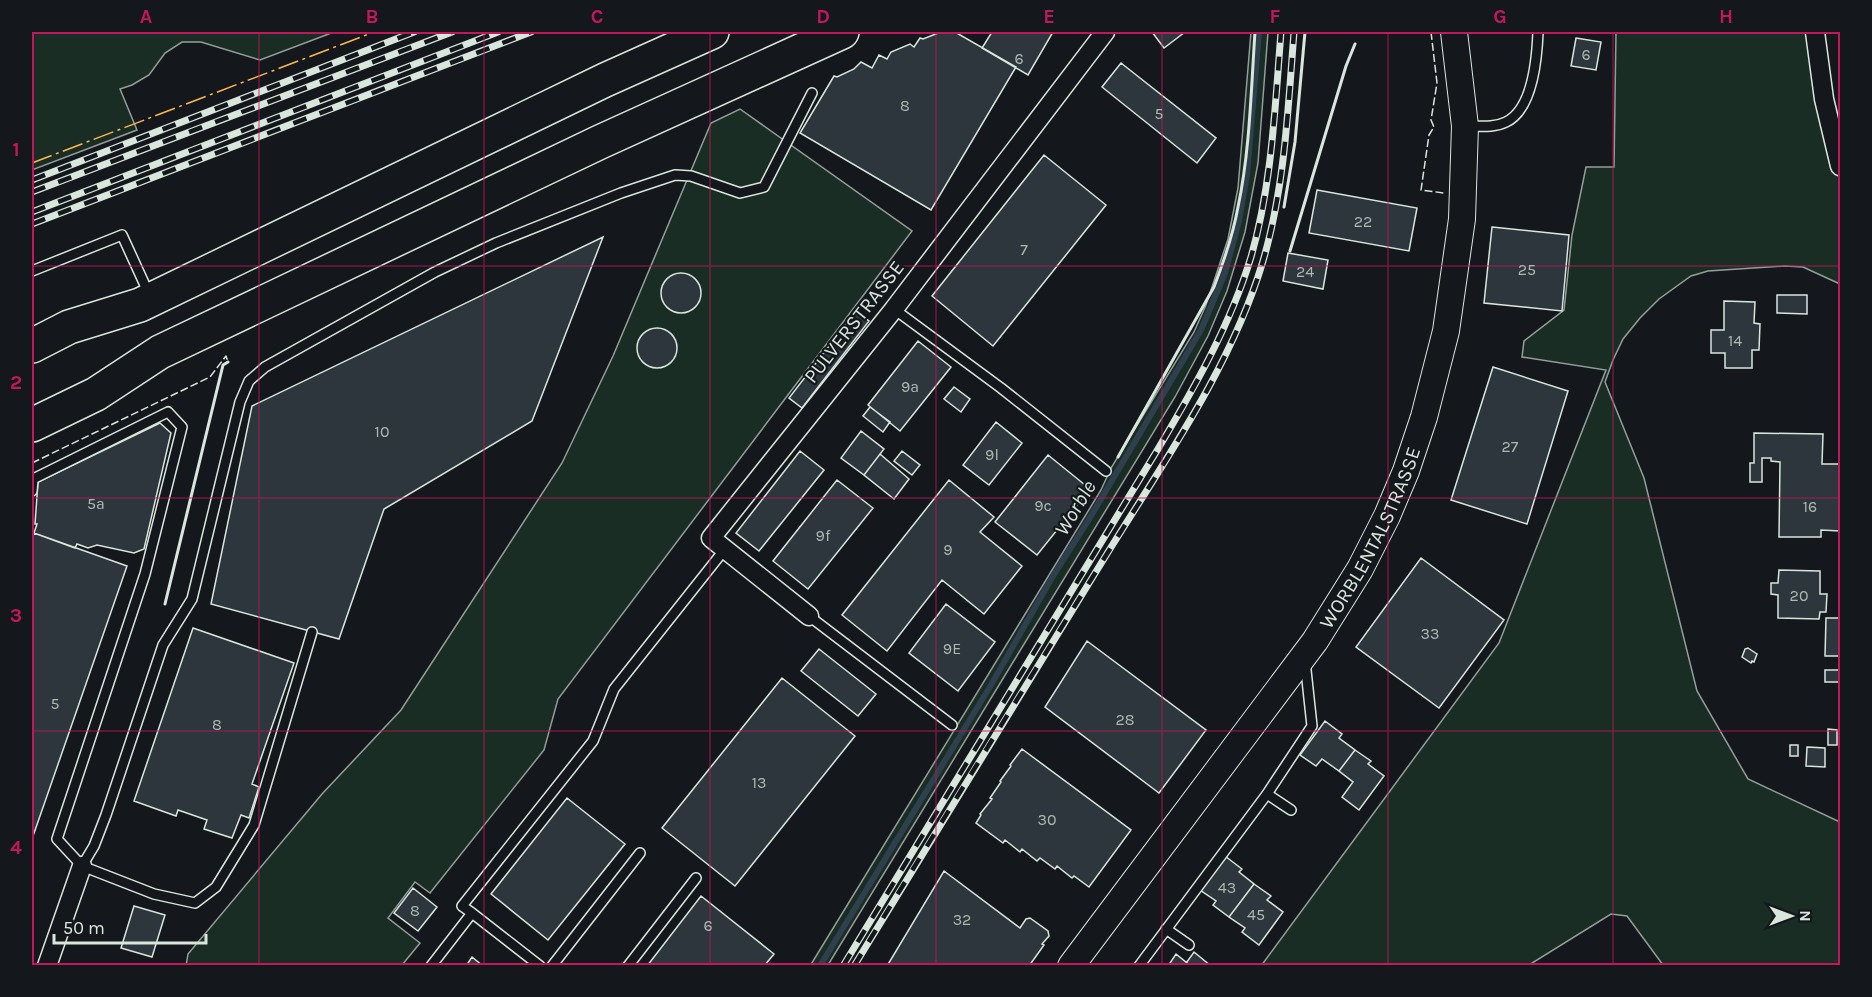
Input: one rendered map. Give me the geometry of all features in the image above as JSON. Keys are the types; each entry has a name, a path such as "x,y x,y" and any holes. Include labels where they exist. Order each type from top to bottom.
{"highway":[{"path":"32,370 78,347 146,302 596,84 712,32"},
{"path":"32,425 96,394 160,352 600,142 842,32"},
{"path":"32,346 69,327 146,302"},
{"path":"32,402 88,375 160,352"}],"main road":[{"name":"WORBLENTALSTRASSE","path":"1071,966 1305,655 1340,603 1374,543 1407,471 1446,332 1462,219 1465,126 1454,32"}],"street":[{"name":"PULVERSTRASSE","path":"725,549 711,538 894,309 1105,32"},
{"path":"1815,32 1824,99 1840,166"},
{"path":"725,549 809,616"},
{"path":"47,966 82,866"}],"lane":[{"path":"1465,126 1492,126 1514,117 1524,102 1531,83 1537,56 1538,32"},
{"path":"82,866 94,846 106,815 163,645 192,599 240,402 249,381 265,367 435,272 496,243 621,193 675,175 692,176 740,193 764,187 812,93"},
{"path":"32,271 122,235 146,302"},
{"path":"894,309 1001,388 1106,471"},
{"path":"32,491 33,479 168,412 182,427 145,574 57,839 82,866 154,894 195,903 216,886 254,825 312,632"},
{"path":"540,966 462,906 593,741 614,689 725,549"},
{"path":"809,616 952,725"},
{"path":"1139,966 1267,794 1312,726 1305,655"},
{"path":"1267,794 1291,810"},
{"path":"552,966 640,853"},
{"path":"628,966 696,878"},
{"path":"431,966 472,913"},
{"path":"1166,929 1189,945"}],"green space":[{"path":"32,32 334,32 260,60 201,42 182,42 165,53 149,75 120,89 137,130 32,170"},
{"path":"1251,32 1268,32 1258,163 1245,232 1227,291 1208,336 1175,397 828,965 810,966 1101,490 1111,468 1194,332 1206,305 1228,239 1238,188"},
{"path":"1616,32 1815,32 1840,166 1840,284 1803,267 1785,266 1708,271 1691,276 1659,299 1640,318 1623,339 1605,382 1644,478 1697,691 1748,779 1840,822 1840,965 1663,965 1627,916 1611,914 1529,965 1261,966 1499,643 1606,370 1522,357 1524,341 1564,310 1572,235 1586,167 1614,167"},
{"path":"740,109 912,231 558,699 544,750 430,893 415,882 388,918 420,943 402,965 186,966 188,954 322,794 401,710 562,463 613,356 711,123"}],"building":[{"path":"941,32 955,32 1016,67 931,210 800,133 834,76 837,77 854,69 861,62 872,68 879,55 887,59 891,52 910,44 914,47 920,38"},
{"path":"992,32 1053,32 1028,75 982,48"},
{"path":"1152,32 1185,32 1164,48"},
{"path":"1576,38 1601,42 1596,70 1571,66"},
{"path":"1121,63 1216,138 1197,163 1102,87"},
{"path":"1044,155 1106,205 993,346 932,296"},
{"path":"1317,190 1417,208 1409,251 1309,233"},
{"path":"1492,227 1569,235 1562,311 1484,303"},
{"path":"603,237 532,421 384,509 339,639 211,604 252,406"},
{"path":"1288,253 1328,260 1323,289 1283,281"},
{"path":"681,273 695,279 701,293 695,307 681,313 667,307 661,293 667,279"},
{"path":"1777,295 1807,295 1807,314 1777,313"},
{"path":"1724,301 1755,302 1754,323 1760,324 1759,350 1752,350 1752,368 1725,368 1725,353 1711,353 1711,330 1724,330"},
{"path":"856,311 869,321 802,408 789,398"},
{"path":"657,328 665,329 671,334 676,340 676,356 671,362 665,367 657,368 649,367 643,362 638,356 637,348 638,340 643,334 649,329"},
{"path":"918,341 951,367 900,431 868,405"},
{"path":"1493,367 1568,391 1527,524 1451,500"},
{"path":"954,387 970,399 961,412 944,399"},
{"path":"870,407 890,422 883,432 863,416"},
{"path":"996,422 1022,443 989,485 963,465"},
{"path":"160,423 171,433 144,549 134,553 97,545 88,548 77,544 75,548 34,533 37,524 35,524 38,482"},
{"path":"861,431 884,449 864,475 841,458"},
{"path":"1754,433 1823,434 1822,464 1840,464 1840,531 1821,530 1821,537 1779,537 1780,462 1771,461 1771,458 1762,458 1762,482 1750,482 1750,463 1754,463"},
{"path":"800,451 824,470 759,551 736,533"},
{"path":"902,451 920,465 912,475 894,461"},
{"path":"880,454 909,479 894,499 864,475"},
{"path":"1048,455 1090,489 1037,555 995,522"},
{"path":"837,480 873,508 808,589 773,561"},
{"path":"949,480 994,517 980,532 1022,566 984,614 942,580 887,651 842,615"},
{"path":"34,533 127,566 32,839 32,540"},
{"path":"1421,558 1504,620 1439,708 1356,647"},
{"path":"1779,570 1820,571 1820,594 1827,594 1826,612 1820,612 1819,619 1778,618 1778,595 1771,594 1771,583 1778,583"},
{"path":"946,604 995,642 958,691 909,653"},
{"path":"1826,618 1840,618 1839,656 1825,656"},
{"path":"193,628 294,663 252,784 259,787 249,818 241,815 232,838 204,829 207,820 178,810 176,816 134,801"},
{"path":"1087,641 1206,730 1159,793 1045,707"},
{"path":"1748,648 1757,654 1754,662 1751,663 1742,657 1745,649"},
{"path":"819,649 876,694 858,716 801,671"},
{"path":"1825,670 1839,670 1839,682 1825,682"},
{"path":"782,678 855,736 735,886 662,828"},
{"path":"1325,721 1342,734 1339,738 1355,750 1339,771 1322,759 1316,766 1300,755"},
{"path":"1828,729 1837,730 1837,745 1828,745"},
{"path":"1790,745 1798,745 1798,756 1790,756"},
{"path":"1807,747 1825,748 1825,767 1806,766"},
{"path":"1022,749 1131,830 1089,887 1074,876 1072,878 1057,866 1055,869 1040,858 1037,861 1022,849 1020,852 1005,840 1003,843 976,823"},
{"path":"1355,750 1371,761 1368,764 1384,776 1359,810 1342,797 1353,782 1339,771"},
{"path":"567,798 625,844 548,940 491,894"},
{"path":"1225,856 1242,869 1239,872 1254,884 1229,917 1213,905 1216,901 1200,890"},
{"path":"944,871 1020,928 1026,919 1030,918 1048,931 1049,936 1029,966 887,966"},
{"path":"1254,884 1271,896 1267,900 1283,912 1259,945 1242,932 1245,928 1229,917"},
{"path":"413,888 437,907 418,931 394,913"},
{"path":"701,896 774,954 764,966 647,966"},
{"path":"134,906 165,915 152,957 121,948"},
{"path":"1194,952 1211,966 1184,966"},
{"path":"1176,954 1187,963 1185,966 1168,966"},
{"path":"472,957 483,966 466,966"}],"waterway":[{"name":"Worble","path":"820,966 991,685 1053,576 1201,330 1225,273 1239,221 1247,175 1259,32"}],"railway":[{"path":"32,180 414,32"},
{"path":"32,192 452,32"},
{"path":"32,212 498,32"},
{"path":"32,224 531,32"},
{"path":"843,966 1158,449 1198,380 1222,332 1251,257 1264,202 1272,145 1281,32"},
{"path":"854,966 1194,414 1233,339 1263,261 1276,204 1281,176 1294,32"}],"fence":[{"path":"1431,32 1437,83 1431,120 1434,127 1429,135 1421,190 1444,193"},
{"path":"32,463 210,377 226,356 228,362"}],"wall":[{"path":"1118,457 1214,287 1228,248 1245,164 1255,32"},
{"path":"1284,207 1295,142 1305,32"},
{"path":"1290,251 1346,66 1355,44"},
{"path":"165,604 223,365 228,362"}],"power":[{"path":"32,163 374,32"}]}
